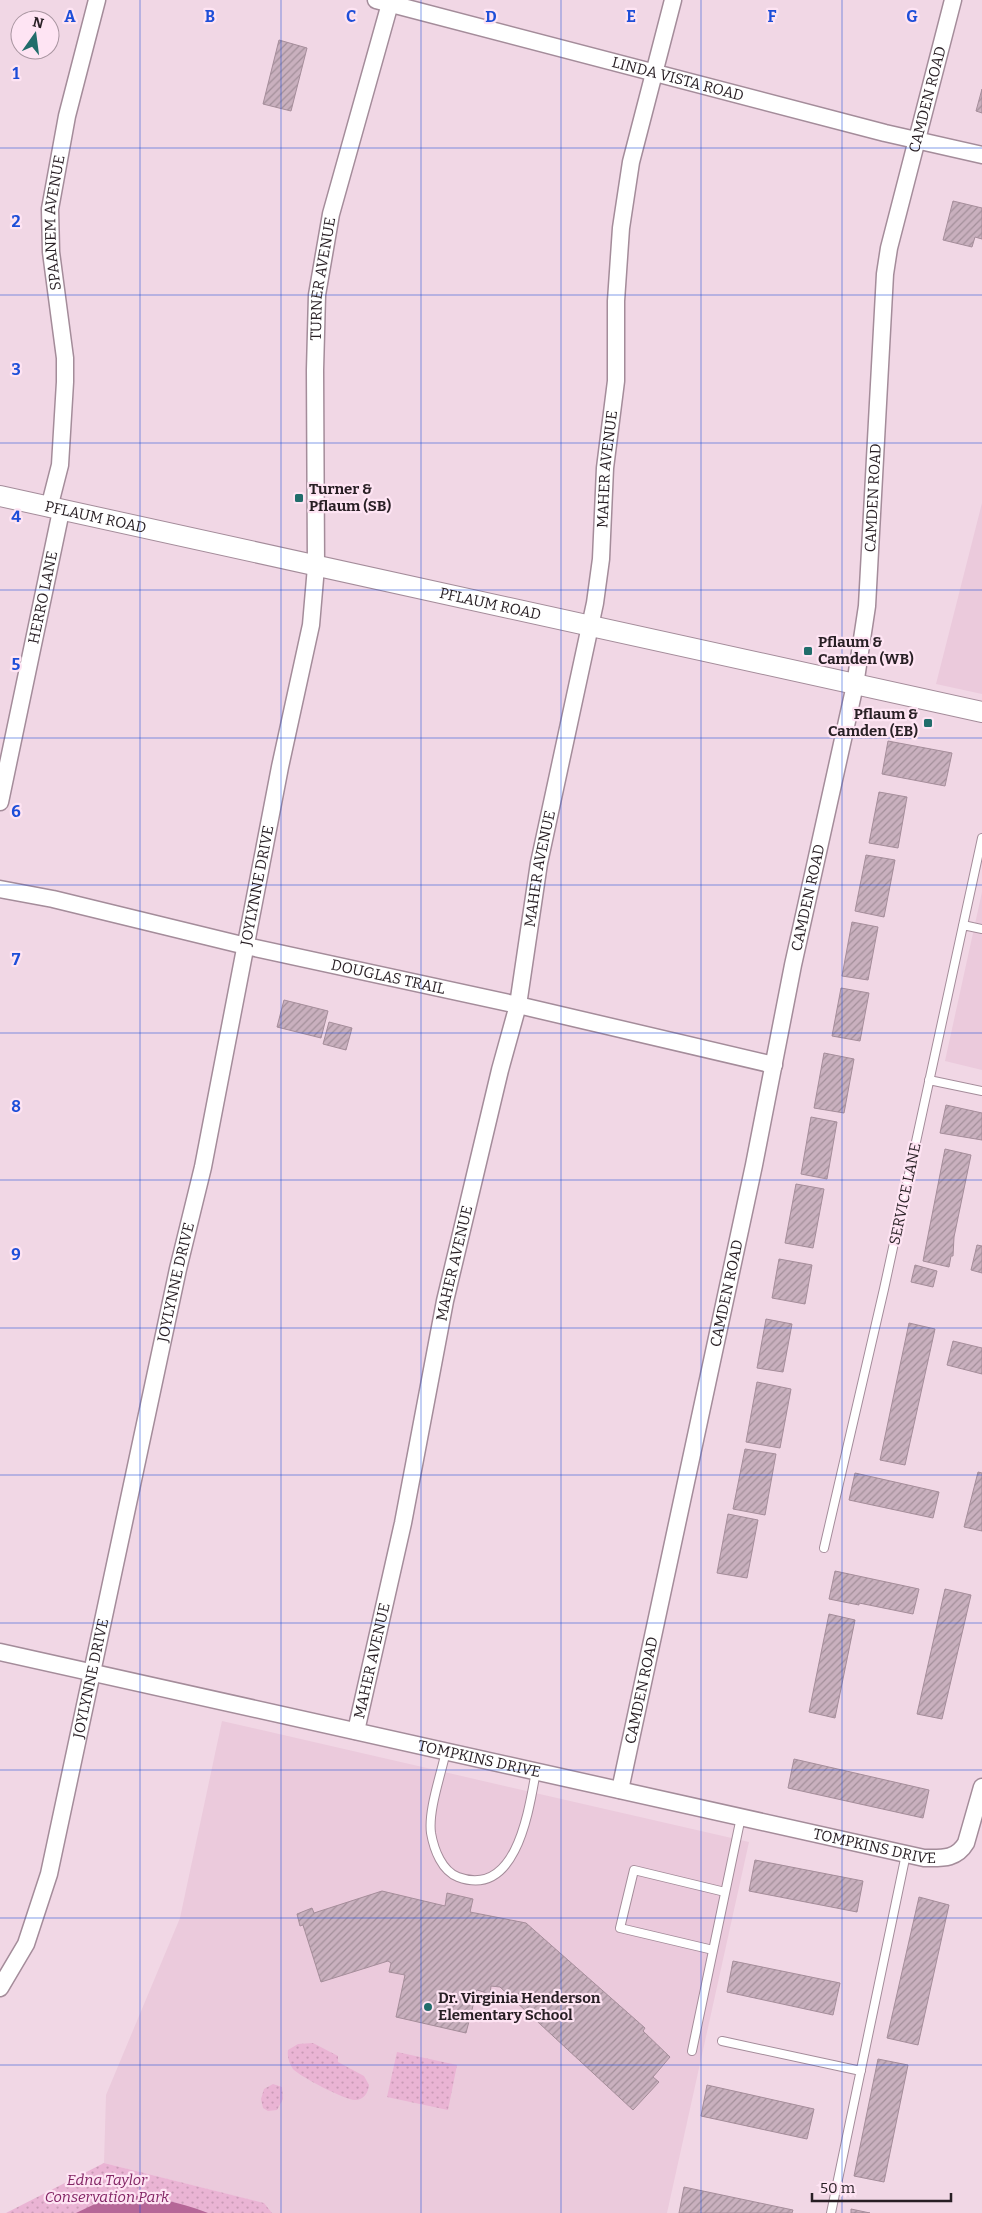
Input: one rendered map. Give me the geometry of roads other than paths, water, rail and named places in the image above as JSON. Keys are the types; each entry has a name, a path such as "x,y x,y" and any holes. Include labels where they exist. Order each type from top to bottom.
{"street":[{"name":"SPAANEM AVENUE","path":"55,509 66,382 65,358 51,252 50,210 67,116 97,0"},
{"name":"MAHER AVENUE","path":"356,1731 403,1523 445,1301 500,1070 518,1005 539,863 590,626 601,558 605,468 616,381 616,301 620,228 631,162 673,0"},
{"name":"CAMDEN ROAD","path":"620,1790 672,1552 803,918 855,685 866,606 885,274 889,248 952,0"},
{"name":"LINDA VISTA ROAD","path":"386,1 916,140 982,155"},
{"name":"TURNER AVENUE","path":"316,567 315,370 317,295 331,214 386,1"},
{"name":"PFLAUM ROAD","path":"0,496 982,712"},
{"name":"HERRO LANE","path":"0,802 55,509"},
{"name":"JOYLYNNE DRIVE","path":"0,1988 26,1944 43,1892 93,1674 178,1269 203,1167 280,767 310,625 316,567"},
{"name":"DOUGLAS TRAIL","path":"0,889 53,899 246,946 518,1005 774,1065"},
{"name":"TOMPKINS DRIVE","path":"0,1652 924,1858 940,1858 953,1856 958,1853 966,1843 982,1787"}],"lane":[{"name":"SERVICE LANE","path":"824,1548 884,1289 982,838"},
{"path":"963,925 982,929"},
{"path":"930,1080 982,1091"},
{"path":"446,1751 433,1809 431,1832 434,1849 442,1864 456,1876 472,1881 490,1878 504,1868 514,1854 522,1831 536,1771"},
{"path":"692,2051 741,1817"},
{"path":"831,2213 906,1854"},
{"path":"713,1950 620,1928 634,1870 725,1892"},
{"path":"722,2041 860,2071"}],"place":[{"name":"Turner & Pflaum (SB)","path":"299,498"},
{"name":"Pflaum & Camden (WB)","path":"808,651"},
{"name":"Pflaum & Camden (EB)","path":"928,723"},
{"name":"Dr. Virginia Henderson Elementary School","path":"428,2007"}],"park label":[{"name":"Edna Taylor Conservation Park","path":"107,2188"}]}
